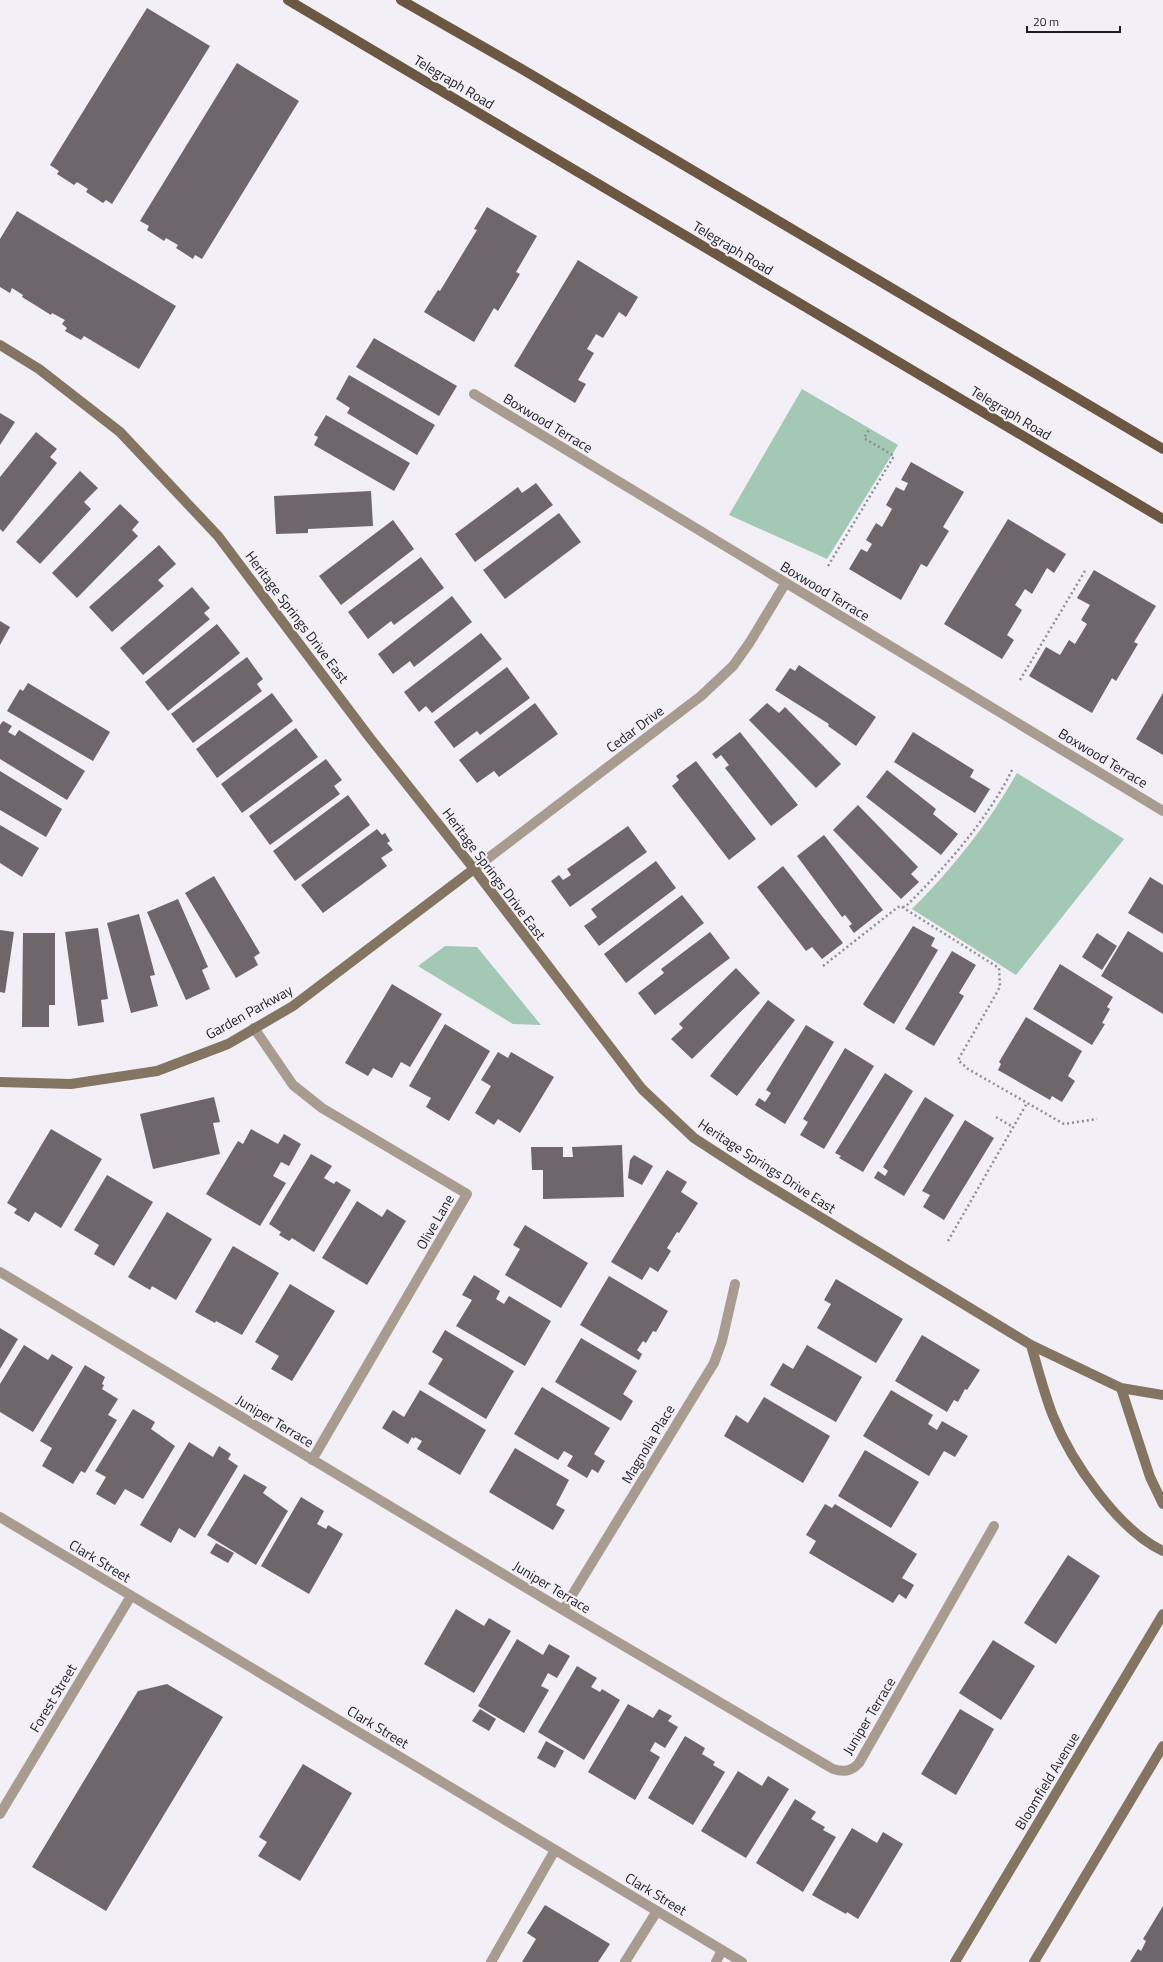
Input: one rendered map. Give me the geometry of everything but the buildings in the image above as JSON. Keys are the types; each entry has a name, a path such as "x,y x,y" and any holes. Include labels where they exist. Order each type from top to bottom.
{"main road":[{"name":"Telegraph Road","path":"288,0 1163,519"},
{"path":"400,0 527,72 1163,449"}],"street":[{"name":"Heritage Springs Drive East","path":"0,345 39,368 120,432 218,536 370,738 474,869 642,1089 694,1138 751,1176 1031,1345 1121,1388 1163,1395"},
{"name":"Boxwood Terrace","path":"474,394 784,584 930,669 1163,811"},
{"name":"Cedar Drive","path":"474,869 701,696 733,666 750,642 784,584"},
{"name":"Garden Parkway","path":"0,1082 71,1084 157,1071 228,1044 293,1006 474,869"},
{"name":"Olive Lane","path":"254,1028 293,1085 322,1108 467,1194 312,1460"},
{"name":"Juniper Terrace","path":"0,1272 563,1610 833,1769 848,1771 854,1768 866,1751 994,1526"},
{"name":"Magnolia Place","path":"563,1610 714,1363 722,1342 736,1284"},
{"path":"1031,1345 1053,1416 1078,1466 1117,1516 1148,1542 1163,1551"},
{"path":"1121,1388 1150,1477 1163,1504"},
{"name":"Clark Street","path":"0,1517 742,1962"},
{"name":"Forest Street","path":"0,1814 131,1596"},
{"name":"Bloomfield Avenue","path":"955,1962 1163,1614"},
{"path":"1034,1962 1163,1746"},
{"path":"491,1962 555,1850"},
{"path":"625,1962 658,1912"},
{"path":"716,1962 722,1950"}],"path":[{"path":"828,566 894,456 864,438 870,428"},
{"path":"1020,680 1085,571"},
{"path":"823,966 898,907 905,907 936,878 1002,792 1013,768"},
{"path":"902,907 999,968 1000,987 958,1060 968,1069 1064,1124 1097,1119"},
{"path":"948,1241 1026,1103"},
{"path":"996,1117 1012,1127"}],"green space":[{"path":"802,389 898,445 827,559 729,515"},
{"path":"1017,773 1124,839 1016,975 912,909 927,894 969,845 1006,792"},
{"path":"445,946 477,947 541,1025 513,1024 418,966"}]}
